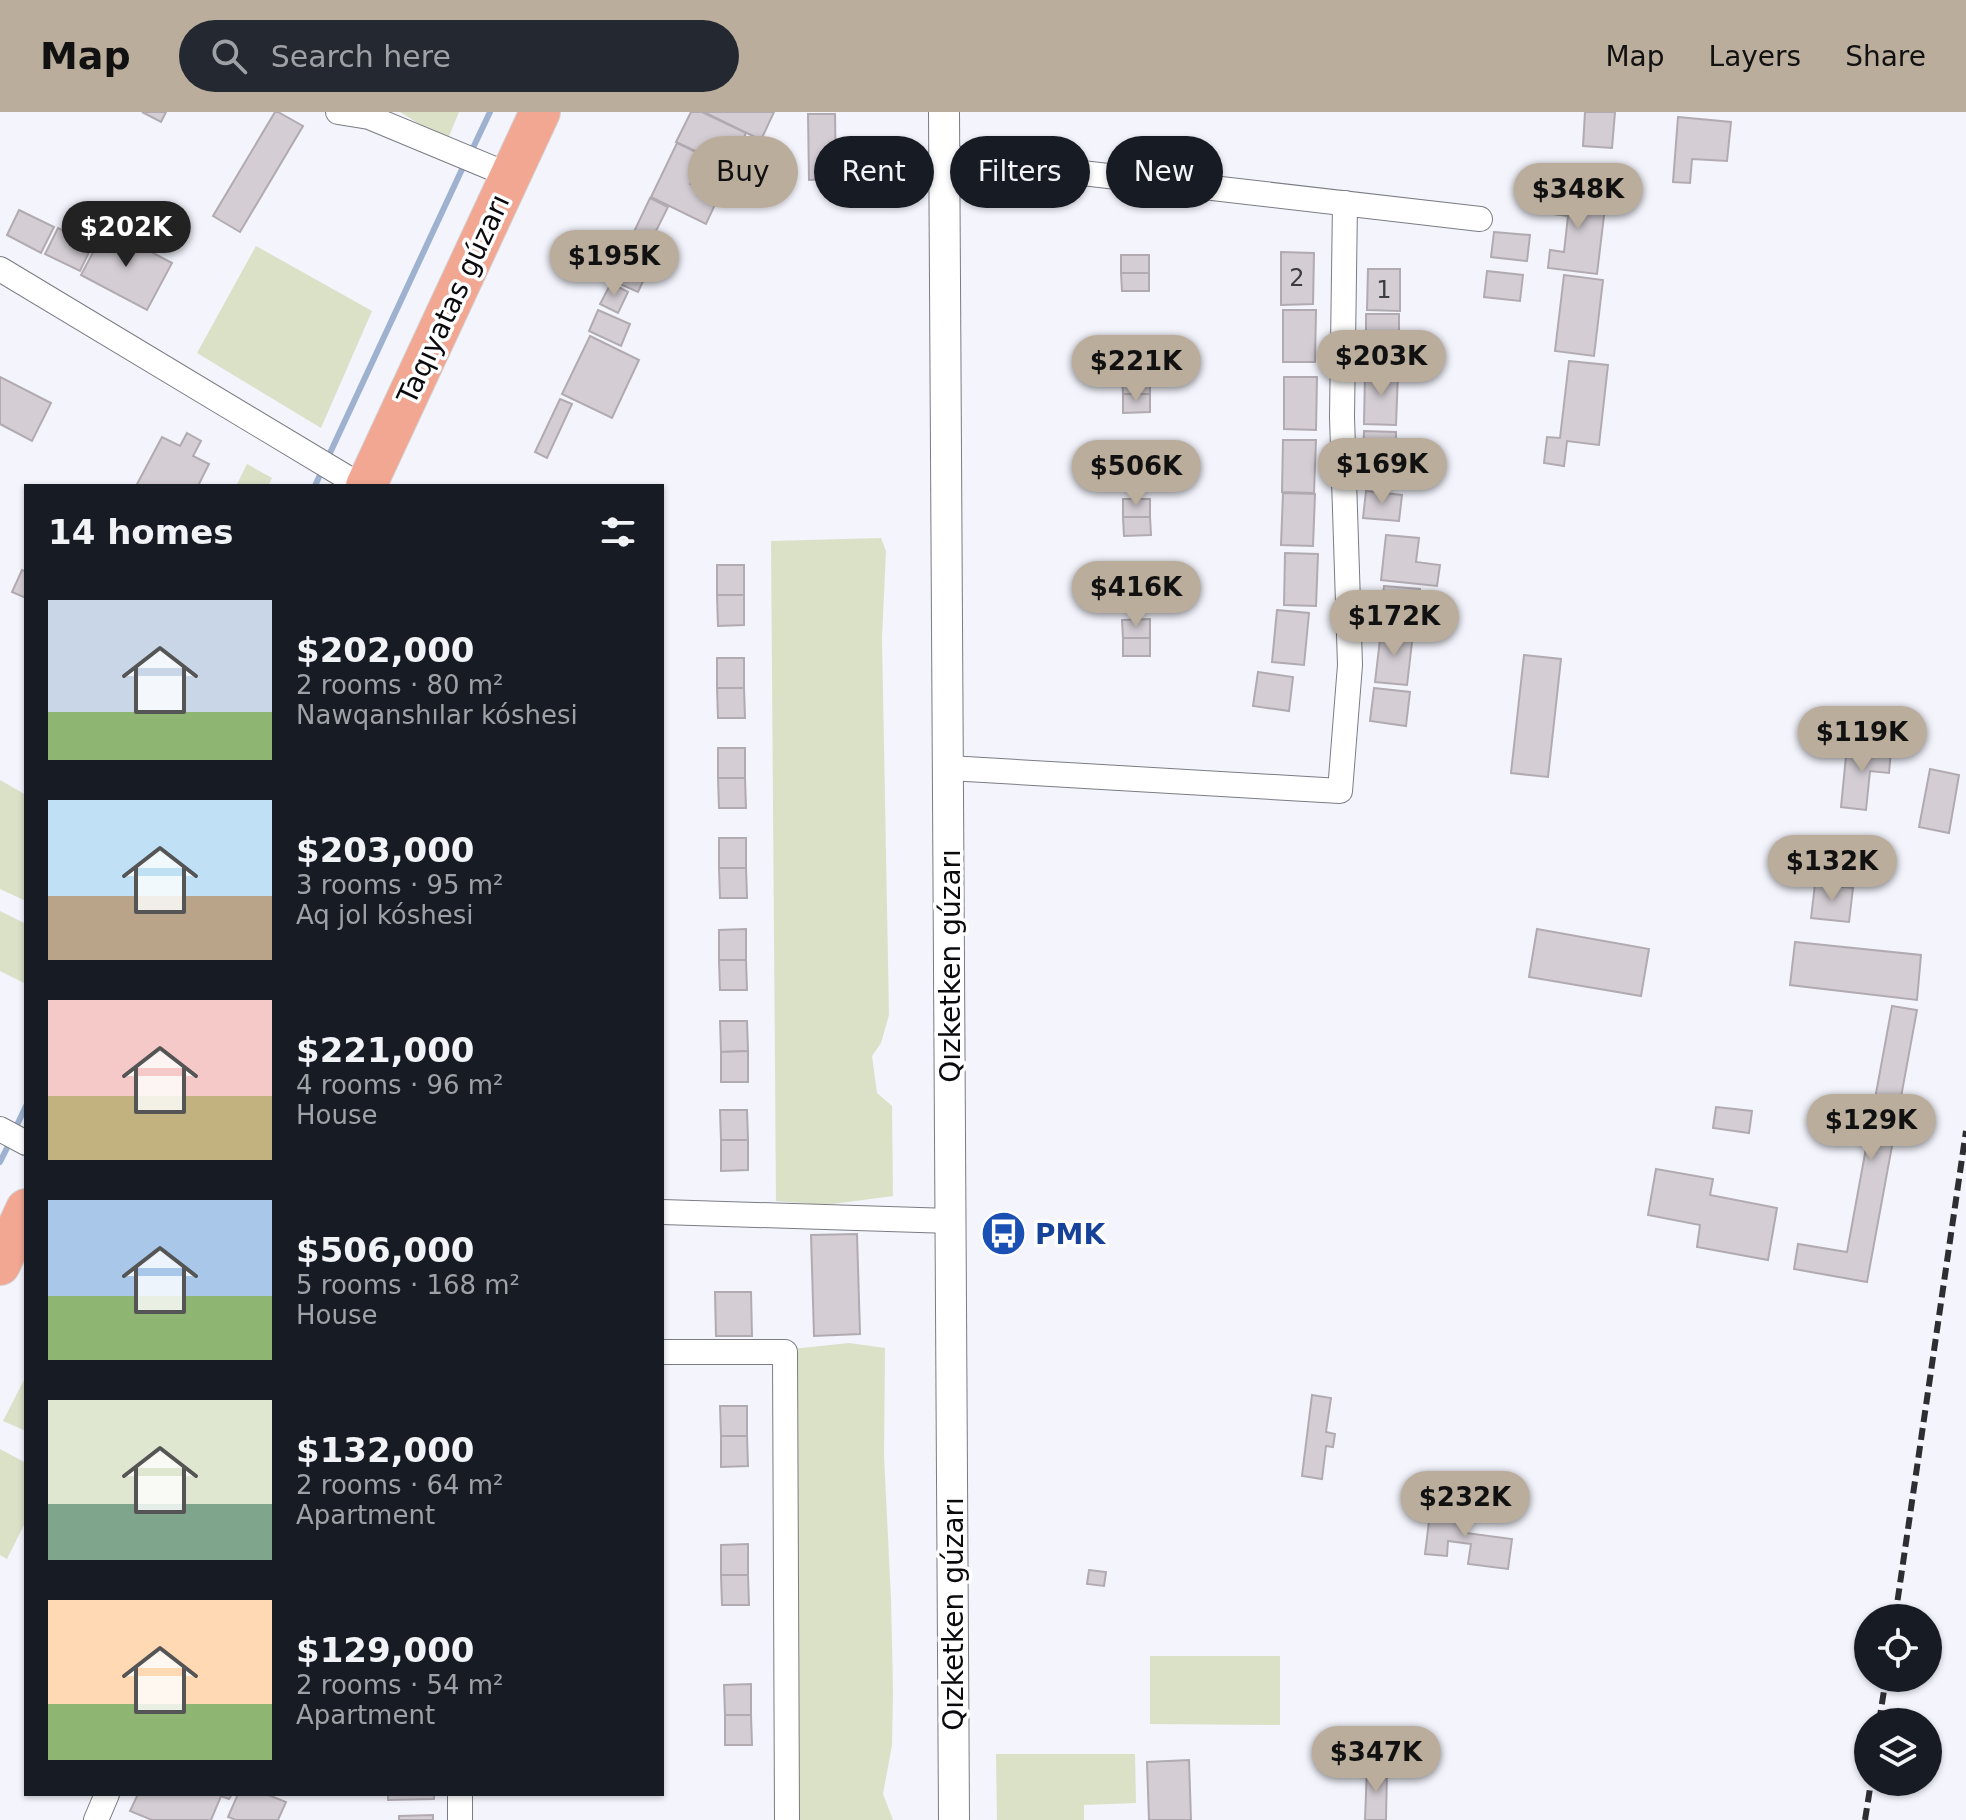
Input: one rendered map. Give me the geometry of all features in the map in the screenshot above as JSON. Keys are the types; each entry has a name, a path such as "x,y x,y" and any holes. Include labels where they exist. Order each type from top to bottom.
{"highway":[{"name":"Taqıyatas gúzarı","path":"365,484 540,112"},
{"path":"0,1265 24,1213"}],"street":[{"path":"338,112 369,117 511,176"},
{"name":"Qızketken gúzarı","path":"944,112 954,1820"},
{"path":"944,157 1480,219"},
{"path":"949,768 1340,791 1350,665 1342,417 1345,203"},
{"path":"0,269 361,484"},
{"path":"0,1129 24,1142"},
{"path":"664,1212 951,1221"},
{"path":"664,1352 785,1352 787,1820"},
{"path":"96,1820 106,1796"},
{"path":"460,1796 460,1820"}],"green space":[{"path":"400,112 459,112 447,141"},
{"path":"256,246 372,311 321,428 197,353"},
{"path":"247,464 272,478 269,484 237,484"},
{"path":"881,538 886,551 882,638 889,1015 881,1043 872,1056 877,1093 892,1106 893,1196 825,1205 776,1201 771,541"},
{"path":"0,780 24,794 24,900 0,889"},
{"path":"0,911 24,923 24,983 0,971"},
{"path":"849,1343 885,1348 884,1455 893,1689 892,1745 883,1794 893,1820 799,1820 792,1349"},
{"path":"24,1380 24,1430 3,1421"},
{"path":"0,1449 24,1462 24,1525 7,1559 0,1555"},
{"path":"1150,1656 1280,1656 1280,1725 1150,1724"},
{"path":"996,1754 1135,1754 1136,1803 1084,1805 1084,1820 997,1820"}],"building":[{"path":"142,112 166,112 161,122"},
{"path":"275,112 303,126 240,232 213,216"},
{"path":"691,112 702,112 746,133 745,136 688,136 688,148 676,142"},
{"path":"704,112 774,112 763,136 753,136"},
{"path":"1585,112 1615,112 1612,148 1583,146"},
{"path":"808,114 835,114 835,136 814,136 814,180 809,180"},
{"path":"1678,117 1731,122 1727,161 1692,159 1690,183 1673,182"},
{"path":"677,143 688,148 688,208 713,208 706,224 651,197"},
{"path":"1556,181 1573,183 1571,195 1606,199 1597,274 1548,268 1550,250 1564,252 1568,216 1552,214"},
{"path":"650,198 668,207 648,247 631,238"},
{"path":"19,210 54,227 41,253 7,235"},
{"path":"58,228 92,246 80,271 45,254"},
{"path":"106,228 172,263 147,310 81,275"},
{"path":"1494,232 1530,235 1527,261 1491,257"},
{"path":"630,241 656,254 638,292 611,280"},
{"path":"1281,252 1314,253 1313,304 1281,305"},
{"path":"1121,255 1149,255 1149,273 1121,273"},
{"path":"1368,269 1400,269 1400,311 1367,310"},
{"path":"1487,271 1523,275 1520,301 1484,297"},
{"path":"1121,273 1149,273 1149,291 1122,291"},
{"path":"1564,275 1603,280 1594,356 1555,351"},
{"path":"611,283 628,292 618,313 600,304"},
{"path":"598,310 630,324 621,346 589,331"},
{"path":"1283,310 1316,310 1315,362 1283,362"},
{"path":"1366,314 1399,314 1399,366 1366,366"},
{"path":"590,336 639,360 612,418 562,394"},
{"path":"1569,361 1608,365 1599,445 1567,441 1564,466 1544,463 1547,437 1560,438"},
{"path":"1365,372 1398,373 1396,425 1364,424"},
{"path":"1122,376 1150,376 1150,394 1123,394"},
{"path":"0,377 51,403 32,441 0,424"},
{"path":"1284,377 1317,377 1316,430 1284,429"},
{"path":"1123,394 1150,394 1150,412 1123,413"},
{"path":"560,399 572,404 547,458 535,452"},
{"path":"1364,431 1396,432 1395,483 1362,482"},
{"path":"187,433 201,441 193,456 209,464 199,484 137,484 162,437 180,446"},
{"path":"1283,440 1316,440 1314,493 1282,492"},
{"path":"1366,491 1402,495 1399,521 1363,518"},
{"path":"1283,493 1315,494 1313,546 1281,545"},
{"path":"1123,499 1150,499 1150,517 1123,517"},
{"path":"1123,517 1150,517 1151,535 1124,536"},
{"path":"1386,535 1419,538 1416,562 1440,565 1437,586 1381,580"},
{"path":"1285,553 1318,554 1316,606 1284,605"},
{"path":"717,565 744,565 744,595 717,595"},
{"path":"22,570 24,571 24,597 12,592"},
{"path":"1384,586 1420,589 1418,615 1381,612"},
{"path":"717,595 744,595 744,625 718,626"},
{"path":"1277,610 1309,613 1304,665 1272,662"},
{"path":"1150,619 1150,638 1123,638 1122,620"},
{"path":"1381,631 1413,634 1407,685 1375,682"},
{"path":"1123,638 1150,638 1150,656 1123,656"},
{"path":"1524,655 1561,659 1548,777 1511,773"},
{"path":"717,658 744,658 744,688 717,688"},
{"path":"1258,672 1293,677 1289,711 1253,706"},
{"path":"717,688 744,688 745,718 718,718"},
{"path":"1374,688 1410,692 1406,726 1370,721"},
{"path":"1847,746 1891,750 1889,773 1870,771 1866,810 1841,807"},
{"path":"718,748 745,748 745,778 718,778"},
{"path":"1930,769 1959,775 1949,833 1919,827"},
{"path":"718,778 745,778 746,808 719,808"},
{"path":"719,838 746,838 746,868 719,868"},
{"path":"719,868 746,868 747,898 720,898"},
{"path":"1815,884 1853,888 1849,922 1811,918"},
{"path":"746,929 746,960 719,960 719,930"},
{"path":"1537,929 1649,949 1641,996 1529,977"},
{"path":"1795,942 1921,955 1917,1000 1790,985"},
{"path":"719,960 746,960 747,990 720,990"},
{"path":"1892,1006 1917,1010 1867,1282 1794,1269 1798,1244 1847,1252"},
{"path":"720,1021 747,1021 748,1051 721,1052"},
{"path":"748,1051 748,1082 721,1082 721,1052"},
{"path":"1716,1107 1752,1111 1749,1133 1713,1128"},
{"path":"720,1110 747,1110 748,1140 721,1140"},
{"path":"721,1140 748,1140 748,1170 721,1171"},
{"path":"1656,1169 1713,1179 1710,1195 1777,1208 1768,1260 1697,1247 1700,1225 1648,1215"},
{"path":"857,1234 860,1334 814,1336 811,1235"},
{"path":"715,1292 751,1292 752,1336 716,1336"},
{"path":"1312,1395 1331,1398 1326,1432 1335,1434 1333,1447 1326,1446 1322,1479 1302,1476"},
{"path":"720,1406 747,1406 747,1436 721,1436"},
{"path":"721,1436 747,1436 748,1466 721,1467"},
{"path":"1431,1505 1469,1510 1466,1533 1512,1539 1508,1569 1468,1564 1471,1544 1448,1541 1447,1556 1425,1554"},
{"path":"748,1544 748,1575 721,1575 721,1545"},
{"path":"1089,1570 1106,1572 1104,1586 1087,1584"},
{"path":"721,1575 748,1575 749,1605 722,1605"},
{"path":"751,1684 751,1715 725,1715 724,1685"},
{"path":"725,1715 751,1715 752,1745 725,1745"},
{"path":"1189,1760 1191,1820 1149,1820 1147,1762"},
{"path":"1367,1767 1387,1767 1386,1820 1365,1820"},
{"path":"137,1796 221,1796 211,1820 152,1820 130,1811"},
{"path":"237,1796 271,1796 286,1802 278,1820 236,1820 228,1817"},
{"path":"388,1796 434,1796 434,1799 388,1800"},
{"path":"433,1815 433,1820 399,1820 399,1816"}],"waterway":[{"path":"472,150 490,112"},
{"path":"330,453 464,165"},
{"path":"316,484 319,477"},
{"path":"17,1125 24,1110"},
{"path":"0,1162 7,1148"}],"railway":[{"path":"1897,1604 1966,1131"},
{"path":"1881,1708 1884,1692"},
{"path":"1865,1820 1869,1796"}],"place":[{"name":"PMK","path":"1004,1234"}]}
